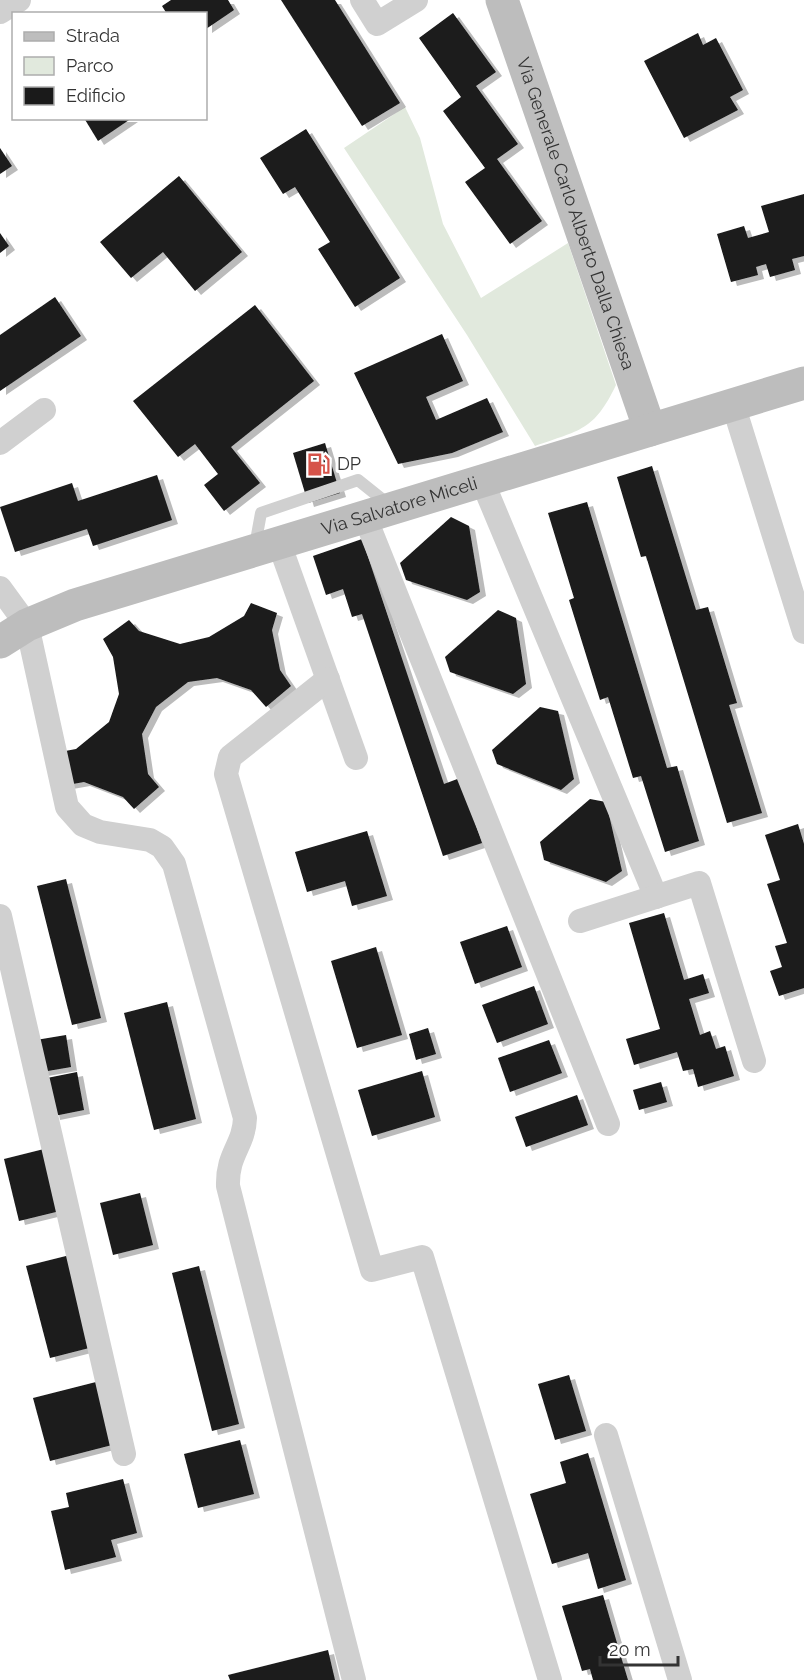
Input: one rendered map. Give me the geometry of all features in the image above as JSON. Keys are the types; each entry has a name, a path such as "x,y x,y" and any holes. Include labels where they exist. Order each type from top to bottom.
{"street":[{"path":"0,12 19,0"},
{"path":"362,0 377,24 416,0"},
{"name":"Via Generale Carlo Alberto Dalla Chiesa","path":"502,0 650,430"},
{"name":"Via Salvatore Miceli","path":"13,633 75,605 483,483 804,383"},
{"path":"733,404 804,632"},
{"path":"0,443 44,410"},
{"path":"483,483 656,897"},
{"path":"380,513 608,1124"},
{"path":"266,547 328,680 356,758"},
{"path":"0,588 67,807 83,825 100,832 150,840 162,847 174,864 245,1118 244,1134 231,1154 227,1170 228,1186 354,1680"},
{"path":"328,680 230,757 226,774 372,1270 422,1257 550,1680"},
{"path":"580,921 699,883 753,1061"},
{"path":"0,916 124,1454"},
{"path":"606,1436 680,1680"}],"green space":[{"path":"405,107 420,138 443,224 481,298 568,243 616,385 600,412 593,420 575,432 535,446 467,335 344,148"}],"building":[{"path":"171,0 228,0 234,10 207,28 207,12 166,12 162,6"},
{"path":"281,0 335,0 400,103 362,126"},
{"path":"453,13 496,72 476,86 518,144 497,159 542,221 510,244 465,182 485,168 443,111 461,97 419,38"},
{"path":"698,33 703,45 716,38 743,90 730,97 738,110 684,138 644,61"},
{"path":"85,120 129,120 98,141"},
{"path":"306,129 400,278 355,307 318,249 330,242 295,187 283,194 260,158"},
{"path":"0,148 12,166 0,174"},
{"path":"179,176 242,252 195,291 163,252 131,278 100,242"},
{"path":"804,194 804,256 792,259 795,270 770,277 766,264 756,267 758,275 731,282 717,234 744,226 748,238 769,232 761,206"},
{"path":"0,233 9,246 0,253"},
{"path":"55,297 81,336 0,391 0,335"},
{"path":"255,305 314,381 231,447 260,483 224,511 204,485 218,474 195,444 178,457 133,401"},
{"path":"442,334 463,381 426,397 436,420 487,398 503,432 452,453 398,464 354,373"},
{"path":"325,443 340,493 308,503 293,453"},
{"path":"652,466 696,610 708,607 737,703 729,705 762,813 727,823 646,556 641,557 617,477"},
{"path":"157,475 172,520 93,546 87,529 15,552 0,507 72,483 78,501"},
{"path":"587,502 667,768 677,766 699,841 665,852 641,776 633,778 608,697 600,700 569,600 574,598 548,513"},
{"path":"451,517 469,526 480,592 467,600 406,580 400,563"},
{"path":"362,539 444,784 460,778 482,843 443,856 362,614 352,617 343,589 326,595 313,556"},
{"path":"251,603 277,613 272,630 280,670 291,686 266,707 251,690 217,678 188,682 156,707 142,734 148,774 159,787 134,809 123,797 84,782 67,785 60,752 76,749 109,722 119,694 113,657 103,639 129,620 139,631 180,644 209,637 244,616"},
{"path":"498,610 516,618 526,684 513,694 450,672 445,657"},
{"path":"540,707 558,711 574,779 561,790 497,764 492,750"},
{"path":"590,799 606,802 622,871 606,882 544,860 540,842"},
{"path":"798,824 804,844 804,988 779,996 770,971 782,967 775,946 787,943 767,884 780,880 765,835"},
{"path":"367,831 387,896 352,906 345,881 307,892 295,852"},
{"path":"66,879 101,1018 72,1025 37,886"},
{"path":"664,913 684,980 703,974 709,993 689,999 700,1035 710,1031 716,1049 725,1046 734,1076 698,1087 693,1069 683,1071 677,1052 634,1065 626,1039 660,1029 629,923"},
{"path":"507,926 522,967 475,984 460,942"},
{"path":"376,947 402,1035 357,1048 331,961"},
{"path":"534,986 548,1024 497,1043 482,1005"},
{"path":"167,1002 196,1119 154,1130 124,1013"},
{"path":"428,1028 436,1054 416,1060 409,1034"},
{"path":"66,1035 71,1067 42,1072 36,1040"},
{"path":"549,1040 562,1073 510,1092 498,1058"},
{"path":"422,1071 435,1117 372,1136 358,1090"},
{"path":"77,1072 84,1110 54,1116 47,1078"},
{"path":"661,1082 667,1102 639,1110 633,1090"},
{"path":"577,1095 588,1125 526,1147 515,1117"},
{"path":"44,1149 60,1211 19,1221 4,1159"},
{"path":"140,1193 153,1245 113,1255 100,1203"},
{"path":"70,1255 93,1347 50,1358 26,1266"},
{"path":"199,1266 239,1424 212,1431 172,1273"},
{"path":"569,1375 586,1431 555,1440 538,1384"},
{"path":"96,1382 112,1445 50,1461 33,1398"},
{"path":"240,1440 254,1494 198,1508 184,1454"},
{"path":"588,1453 626,1580 598,1589 588,1553 552,1564 530,1494 566,1483 560,1462"},
{"path":"123,1479 137,1533 111,1540 116,1557 65,1570 51,1511 69,1507 66,1493"},
{"path":"603,1595 628,1680 593,1680 590,1669 582,1671 562,1606"},
{"path":"328,1650 335,1680 230,1680 228,1675"}],"place":[{"name":"DP","path":"319,464"}]}
